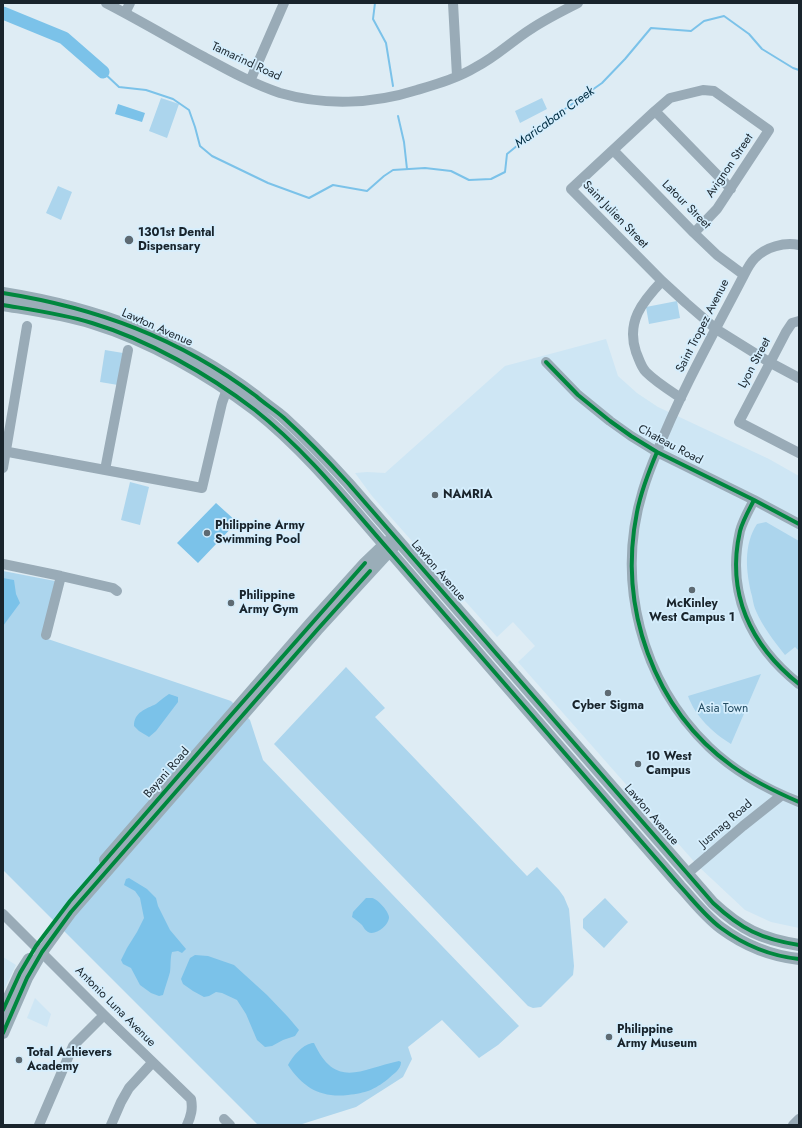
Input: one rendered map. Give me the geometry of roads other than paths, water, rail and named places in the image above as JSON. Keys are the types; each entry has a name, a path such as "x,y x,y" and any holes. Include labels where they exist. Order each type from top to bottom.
{"main road":[{"name":"Lawton Avenue","path":"3,292 68,306 128,325 188,352 217,369 283,417 321,453 713,903 735,922 750,931 779,942 799,946"},
{"name":"Lawton Avenue","path":"3,305 66,316 124,334 147,344 227,389 256,411 299,448 387,547 709,918 731,936 756,948 774,955 799,959"},
{"path":"371,529 371,546 368,567 390,564 405,569"},
{"name":"Bayani Road","path":"3,1010 20,973 39,949 70,901 314,627 396,538"},
{"name":"Bayani Road","path":"3,1033 39,949"}],"street":[{"name":"Tamarind Road","path":"106,3 250,81 280,92 313,100 347,102 369,101 391,97 435,85 476,68 540,23 578,3"},
{"path":"125,13 130,3"},
{"path":"250,81 284,3"},
{"path":"454,3 457,76"},
{"name":"Saint Julien Street","path":"769,130 714,91 703,90 670,98 654,111 571,189 662,281 716,329 769,362 799,378"},
{"path":"654,111 731,189"},
{"name":"Avignon Street","path":"694,233 717,209 769,130"},
{"name":"Latour Street","path":"612,150 717,255 744,275"},
{"name":"Saint Tropez Avenue","path":"799,246 790,244 779,245 767,250 755,258 744,275 681,398 657,452 643,490 637,512 633,535 632,559 632,582 635,605 644,645 665,692 689,726 709,747 732,766 756,782 799,802"},
{"path":"662,281 642,303 636,316 633,331 634,344 639,360 645,370 655,380 681,398"},
{"name":"Lyon Street","path":"799,320 792,323 786,332 739,422 799,453"},
{"path":"3,468 4,451 27,326"},
{"path":"105,470 128,350"},
{"name":"Chateau Road","path":"546,362 578,395 631,436 657,452 799,524"},
{"path":"4,451 202,488 227,389"},
{"path":"754,500 747,512 740,530 736,560 737,583 744,614 755,636 765,651 776,664 799,684"},
{"path":"3,564 113,588 117,591"},
{"path":"46,635 61,576"},
{"name":"Jusmag Road","path":"688,873 782,795"},
{"name":"Antonio Luna Avenue","path":"3,914 152,1063 191,1099 192,1114 187,1125"},
{"path":"40,1125 73,1046 104,1015"},
{"path":"111,1125 129,1088 152,1063"},
{"path":"793,1125 799,1119"}],"waterway":[{"path":"375,3 373,19 386,43 393,86"},
{"name":"Maricaban Creek","path":"3,13 64,38 103,72"},
{"name":"Maricaban Creek","path":"103,72 119,87 146,90 173,99 189,110 200,146 212,156 268,183 309,198 333,185 367,191 393,170 425,168 451,171 469,180 491,179 505,172 507,154 545,123 602,83 625,59 651,28 691,31 704,21 724,16 749,34 762,49 793,68 799,70"},
{"path":"398,116 404,142 407,169"}],"place":[{"name":"1301st Dental Dispensary","path":"129,240"},
{"name":"NAMRIA","path":"435,495"},
{"name":"Philippine Army Swimming Pool","path":"207,533"},
{"name":"McKinley West Campus 1","path":"692,590"},
{"name":"Philippine Army Gym","path":"231,603"},
{"name":"Cyber Sigma","path":"608,693"},
{"name":"10 West Campus","path":"638,764"},
{"name":"Philippine Army Museum","path":"609,1037"},
{"name":"Total Achievers Academy","path":"19,1060"}],"park label":[{"name":"Asia Town","path":"723,709"}]}
